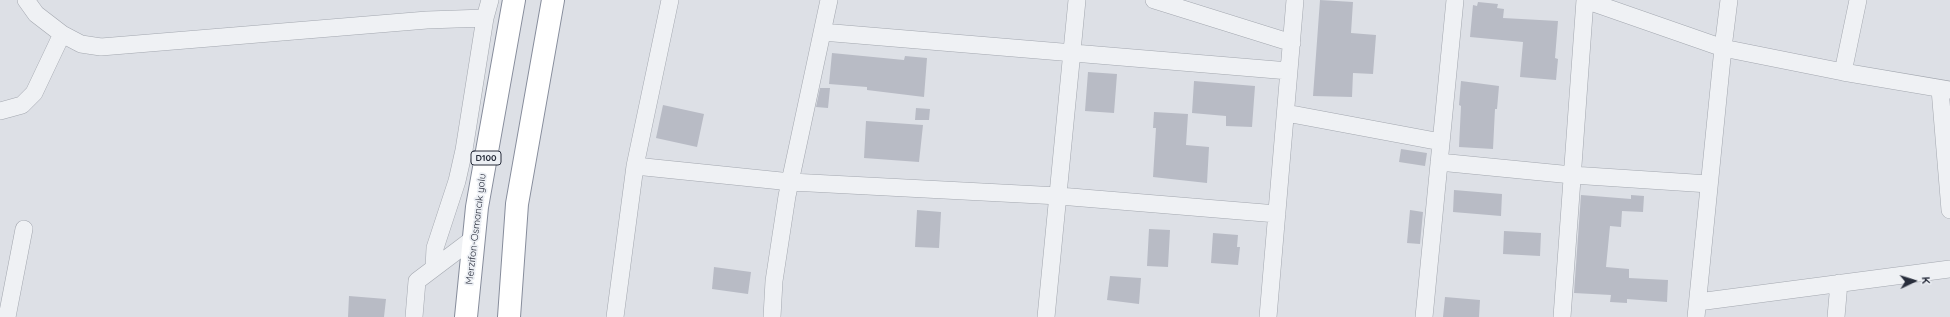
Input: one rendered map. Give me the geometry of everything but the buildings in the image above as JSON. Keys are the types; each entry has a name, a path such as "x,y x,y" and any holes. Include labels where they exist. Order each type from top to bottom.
{"highway":[{"name":"Merzifon-Osmancık yolu","path":"466,317 477,207 514,0"},
{"path":"509,317 517,204 553,0"}],"street":[{"path":"26,0 36,14 62,34 80,44 101,47 427,20 485,18"},
{"path":"434,268 435,248 457,181 464,150 485,18 490,0"},
{"path":"614,317 634,166 670,0"},
{"path":"772,317 774,281 791,182 829,0"},
{"path":"1046,317 1077,0"},
{"path":"1154,0 1292,43"},
{"path":"1268,317 1295,0"},
{"path":"1424,317 1455,0"},
{"path":"1562,317 1585,0 1723,48 1843,72 1945,90 1950,210"},
{"path":"1729,0 1697,309 1839,283 1950,269"},
{"path":"1843,72 1858,0"},
{"path":"822,32 1289,71"},
{"path":"0,111 22,105 34,93 62,34"},
{"path":"1286,113 1441,142"},
{"path":"1439,162 1709,184"},
{"path":"634,166 791,182 1059,196 1277,214"},
{"path":"7,317 24,229"},
{"path":"414,317 417,281 474,238"},
{"path":"1836,317 1839,283"}]}
